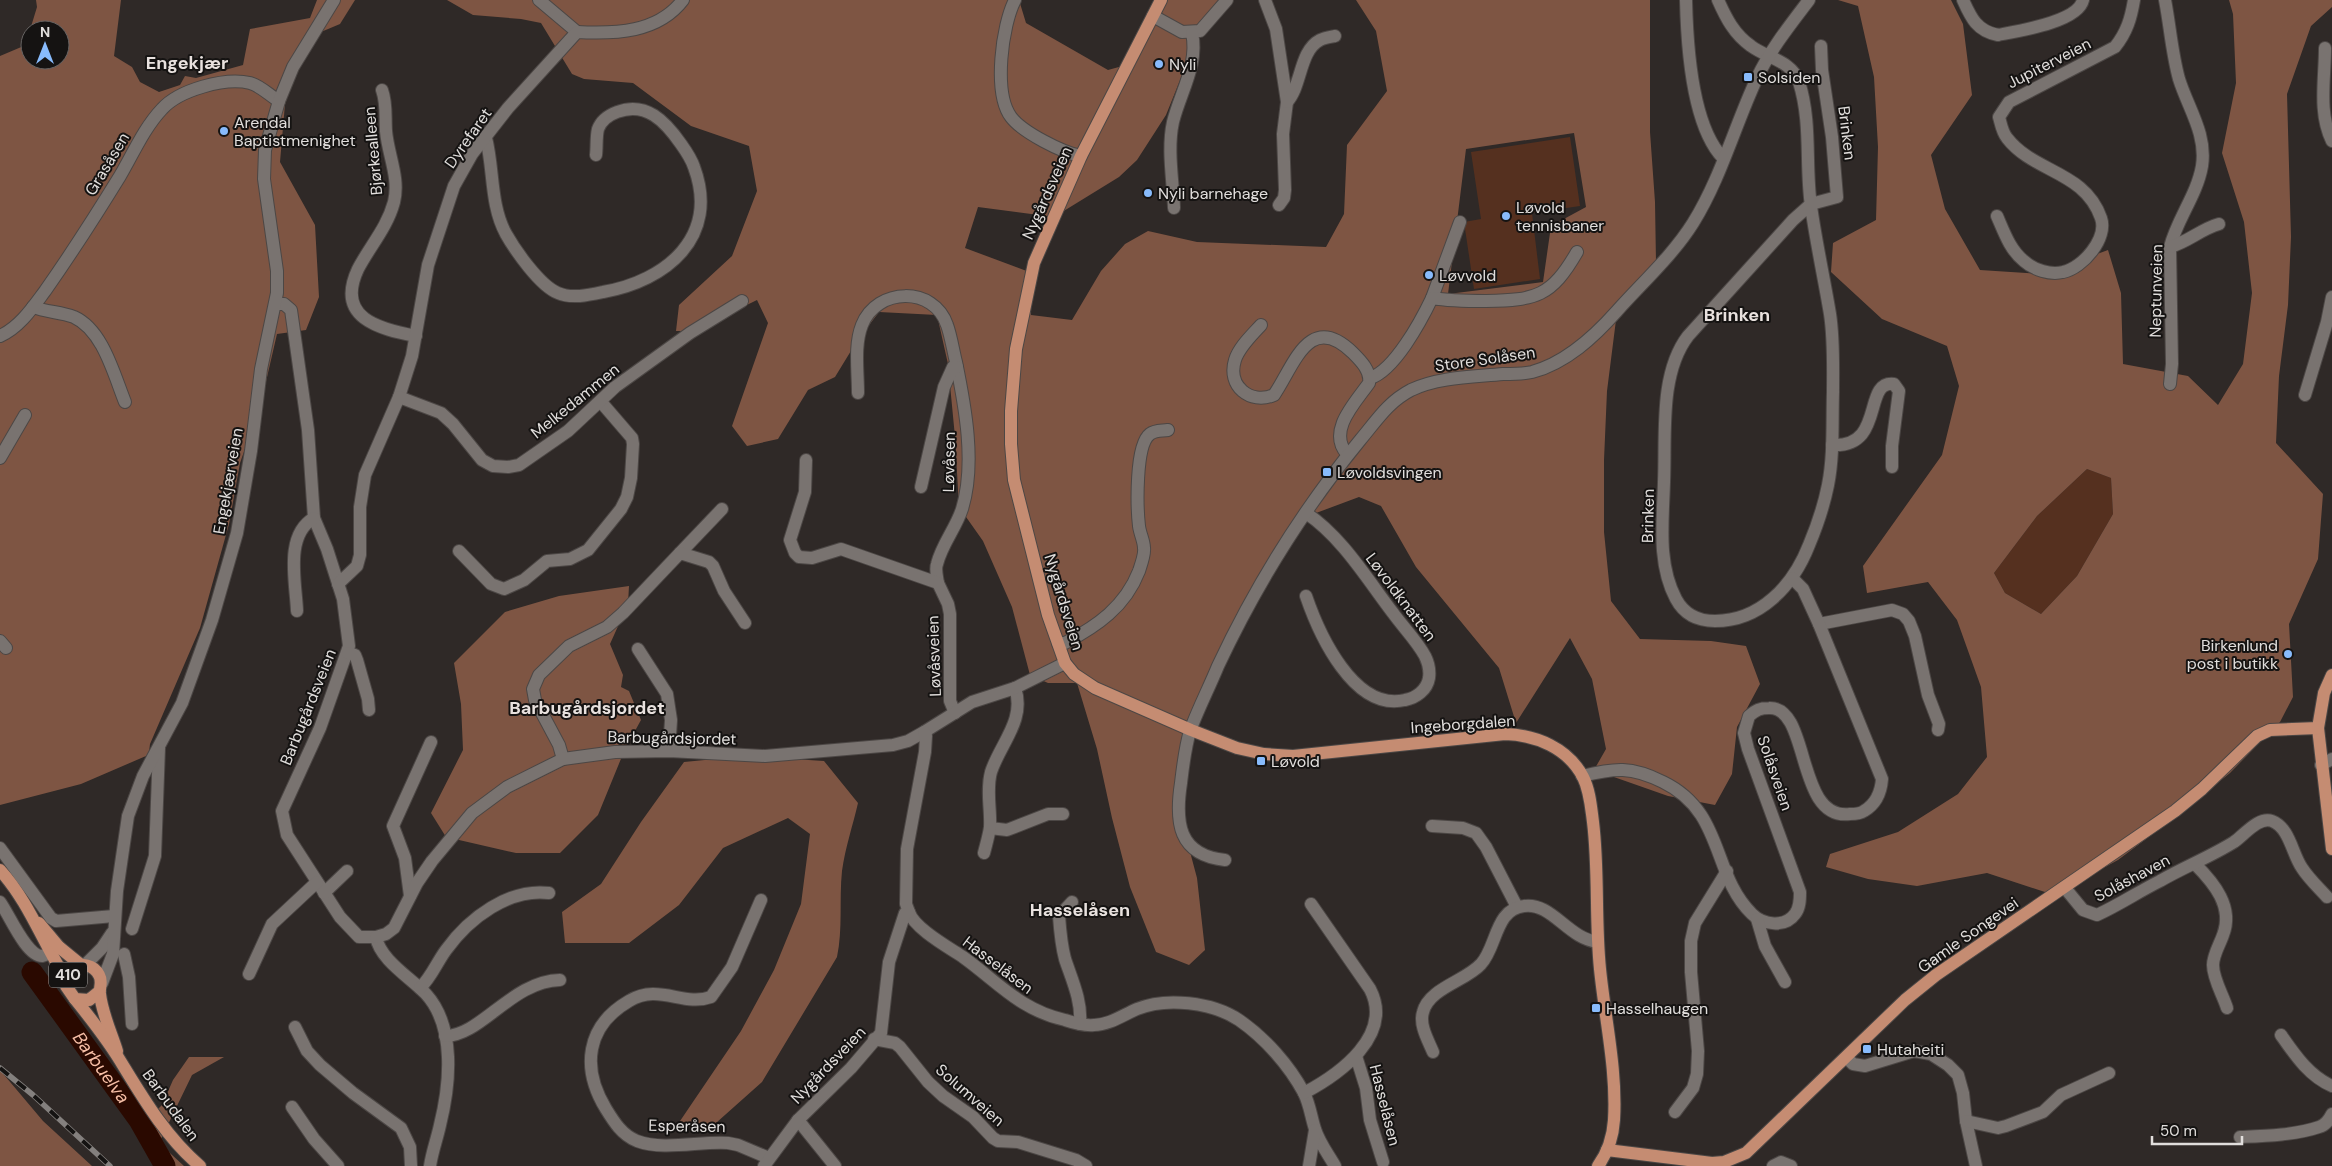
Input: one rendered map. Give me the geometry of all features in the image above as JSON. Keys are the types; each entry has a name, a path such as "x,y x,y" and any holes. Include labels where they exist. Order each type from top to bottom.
{"main road":[{"name":"Nygårdsveien","path":"1065,663 1048,615 1014,480 1010,444 1016,349 1034,263 1081,156 1161,0"},
{"name":"Ingeborgdalen","path":"1065,663 1074,674 1095,688 1190,730 1237,748 1264,754 1293,756 1513,734 1536,737 1574,762 1582,776 1591,804 1596,843 1598,942 1614,1106 1612,1135 1607,1150"},
{"path":"2332,675 2322,703 2318,728 2326,762 2332,849"},
{"name":"Gamle Songevei","path":"1607,1150 1696,1164 1724,1162 1746,1153 1847,1058 1905,1000 1936,975 2175,811 2202,789 2257,736 2270,730 2318,728"},
{"name":"410","path":"0,870 54,950 66,979 66,986 75,999 89,1000 101,987 97,971 54,950"},
{"name":"410","path":"66,979 75,968 83,965"},
{"name":"Barbudalen","path":"101,987 120,1060"},
{"name":"Barbudalen","path":"75,999 120,1060 167,1132 184,1152 200,1166"},
{"path":"1598,1166 1607,1150"}],"street":[{"name":"Engekjærveien","path":"316,26 324,0"},
{"name":"Engekjærveien","path":"101,987 112,954 112,933 122,847 128,816 143,776 182,704 212,620 237,533 251,451 261,369 275,304 277,271 263,165 265,150 279,101 293,67 316,26 334,0"},
{"path":"539,0 577,32 624,32 649,26 667,17 682,0"},
{"path":"1015,0 1008,13 1001,57 1002,86 1011,116 1023,128 1045,141 1081,156"},
{"path":"1153,16 1182,32 1192,33 1200,31 1206,26 1227,0"},
{"path":"1265,0 1276,29 1287,102 1284,130 1285,190 1284,198 1279,205"},
{"path":"1686,0 1689,64 1694,86 1708,137 1715,150 1723,158"},
{"path":"1718,0 1726,19 1737,34 1751,46 1769,56"},
{"name":"Store Solåsen","path":"1225,860 1215,859 1191,848 1183,836 1178,822 1177,807 1190,730 1250,601 1306,513 1347,454 1380,414 1395,400 1413,389 1443,381 1531,372 1566,357 1616,312 1675,247 1693,223 1769,56 1808,0"},
{"path":"1963,0 1977,26 1988,33 1998,35 2062,19 2079,10 2084,0"},
{"name":"Jupiterveien","path":"1997,216 2010,244 2022,260 2043,271 2065,272 2075,268 2093,250 2103,230 2101,218 2090,197 2081,186 2040,164 2007,138 1999,117 2008,102 2115,47 2125,34 2134,0"},
{"name":"Neptunveien","path":"2166,0 2179,79 2194,115 2203,149 2202,167 2196,186 2174,230 2170,247 2172,364 2170,384"},
{"name":"Dyrefaret","path":"399,397 416,336 428,265 445,210 462,173 472,154 508,108 577,32"},
{"path":"1174,208 1172,130 1194,54 1192,33"},
{"path":"1287,102 1293,95 1311,47 1320,40 1335,36"},
{"name":"Brinken","path":"1769,56 1788,66 1795,73 1807,116 1811,204 1830,316 1833,355 1832,445 1828,486 1808,547 1792,578 1760,610 1744,618 1710,621 1697,619 1688,613 1677,601 1667,577 1662,543 1669,376 1679,348 1793,220 1811,204 1833,199 1838,193 1822,70 1821,46"},
{"path":"2325,48 2323,112 2327,132 2332,141"},
{"name":"Grasåsen","path":"0,336 23,319 57,274 120,176 147,128 162,108 176,97 196,89 237,82 251,83 279,101"},
{"name":"Bjørkealleen","path":"382,90 386,102 386,131 396,181 394,200 388,220 358,270 352,298 358,315 369,323 397,333 416,336"},
{"path":"486,138 492,160 497,211 506,234 534,272 550,289 558,294 568,296 584,296 620,289 662,271 678,258 689,243 698,220 700,202 699,182 692,160 670,128 658,117 641,108 627,108 610,114 598,128 596,155"},
{"path":"1370,378 1387,367 1402,349 1432,298 1460,222"},
{"path":"2170,247 2188,241 2206,228 2219,224"},
{"path":"1432,298 1459,301 1530,299 1559,280 1577,252"},
{"name":"Løvåsen","path":"858,393 858,342 862,324 870,311 890,299 916,296 930,302 937,308 948,327 965,407 968,470 962,508 936,565 938,583"},
{"path":"2305,395 2327,322 2332,297"},
{"name":"Melkedammen","path":"399,397 441,413 453,424 482,460 493,466 508,467 519,465 552,443 601,402 615,387 690,332 742,301"},
{"name":"Barbugårdsveien","path":"275,304 284,304 291,310 308,430 314,518 327,549 343,599 349,646 320,728 282,811 287,835 324,893 354,933 359,937 376,937"},
{"path":"33,307 74,317 89,326 102,348 125,402"},
{"path":"1261,325 1238,353 1235,362 1235,382 1239,389 1247,395 1256,398 1267,398 1274,395 1303,346 1317,338 1326,337 1336,340 1352,352 1366,368 1370,378 1369,383 1340,429 1339,440 1341,447 1347,454"},
{"name":"Løvåsen","path":"921,487 944,387 953,367 957,367"},
{"path":"1832,445 1848,443 1859,438 1866,430 1877,393 1884,385 1894,384 1898,391 1892,468"},
{"path":"338,584 357,566 360,555 360,507 365,475 399,397"},
{"path":"459,551 491,584 504,589 524,580 547,561 570,559 580,556 588,550 622,509 631,478 632,438 601,402"},
{"path":"0,458 25,415"},
{"path":"1058,643 1065,643 1093,628 1125,598 1139,570 1145,549 1139,526 1139,455 1142,443 1153,431 1168,430"},
{"path":"806,460 805,492 802,506 793,527 791,546 799,557 812,558 841,549 938,583"},
{"path":"563,759 559,745 535,700 533,689 539,675 569,646 607,627 623,614 722,509"},
{"name":"Løvoldknatten","path":"1306,513 1331,534 1353,560 1425,656 1429,671 1427,684 1412,698 1400,701 1386,701 1375,698 1346,673 1334,657 1315,623 1306,596"},
{"path":"297,612 295,546 299,534 314,518"},
{"path":"680,553 709,562 713,566 724,591 745,623"},
{"name":"Solåsveien","path":"1757,919 1772,924 1788,920 1795,915 1799,906 1800,892 1748,749 1744,733 1749,716 1762,708 1781,710 1796,734 1817,794 1828,809 1844,815 1860,813 1875,802 1881,789 1882,779 1879,768 1819,624 1803,590 1792,578"},
{"name":"Løvåsveien","path":"938,583 948,604 950,614 950,701 955,712"},
{"path":"1819,624 1892,610 1904,614 1915,636 1928,695 1939,724 1938,730"},
{"path":"638,649 667,694 671,720 669,752"},
{"path":"348,653 354,655 358,660 369,710"},
{"name":"Nygårdsveien","path":"767,1162 798,1120 851,1068 881,1033 889,962 905,913 908,912 906,904 907,849 925,752 926,736 924,732 972,702 1015,688 1065,663"},
{"path":"984,853 990,828 989,794 991,772 1015,720 1017,706 1015,688"},
{"name":"Barbugårdsjordet","path":"376,937 386,934 394,928 410,896 432,861 472,813 507,787 563,759 615,752 669,752 742,756 798,754 893,745 908,741 924,732"},
{"path":"410,896 405,858 393,826 431,742"},
{"path":"132,929 150,879 155,856 158,747"},
{"path":"1582,776 1612,769 1631,770 1652,776 1674,787 1700,812 1738,897 1757,919 1764,946 1785,982"},
{"path":"990,828 1007,830 1048,814 1064,814"},
{"name":"Solåshaven","path":"2065,888 2083,910 2096,915 2126,901 2160,880 2195,864 2234,842 2260,822 2271,820 2283,830 2302,868 2327,897"},
{"path":"1432,826 1463,828 1476,833 1486,847 1517,907"},
{"path":"0,848 51,918 56,921 114,916"},
{"name":"Solåshaven","path":"2195,864 2214,885 2225,908 2224,932 2212,961 2213,971 2227,1008"},
{"path":"324,893 347,871"},
{"path":"1675,1112 1693,1088 1697,1074 1698,1051 1691,972 1691,941 1695,923 1727,871"},
{"path":"249,974 254,968 272,924 317,882"},
{"path":"420,988 447,948 485,910 524,893 533,891 550,893"},
{"name":"Esperåsen","path":"761,900 732,968 710,997 695,1000 666,994 649,993 630,1000 611,1015 600,1027 592,1045 590,1059 594,1085 600,1099 615,1125 628,1136 648,1143 728,1143 738,1145 767,1162"},
{"path":"0,902 29,950 39,956 54,950"},
{"path":"1072,902 1060,916 1060,930 1065,958 1078,1000 1080,1024"},
{"name":"Hasselåsen","path":"1304,1093 1334,1076 1356,1056 1375,1025 1377,1017 1376,1003 1370,989 1311,904"},
{"path":"1433,1052 1422,1026 1422,1012 1425,1006 1438,993 1470,974 1482,963 1501,923 1517,907 1531,905 1539,907 1578,936 1598,942"},
{"name":"Hasselåsen","path":"908,912 916,924 966,959 1018,1002 1032,1010 1054,1018 1080,1024 1102,1024 1158,1002 1184,1003 1218,1011 1238,1020 1270,1048 1304,1093 1313,1116 1315,1130 1309,1166"},
{"path":"83,965 102,948 112,933"},
{"path":"376,937 397,969 420,988 439,1014 445,1036 448,1049 446,1093 438,1135 429,1165"},
{"path":"124,954 129,977 132,1024"},
{"path":"445,1036 462,1033 505,1002 538,982 560,980"},
{"path":"295,1027 307,1051 320,1065 406,1133 410,1147 411,1166"},
{"path":"2281,1036 2296,1057 2314,1075 2332,1086"},
{"name":"Solumveien","path":"874,1040 895,1043 900,1047 928,1082 943,1096 973,1117 998,1141 1018,1142 1076,1160 1086,1166"},
{"path":"1847,1058 1858,1067 1914,1051 1931,1054 1948,1065 1958,1075 1963,1093 1966,1121 1976,1166"},
{"name":"Hasselåsen","path":"1356,1056 1366,1088 1370,1120 1383,1162"},
{"path":"1966,1121 1998,1128 2006,1126 2043,1112 2061,1095 2110,1073"},
{"path":"292,1107 314,1139 338,1166"},
{"path":"2240,1137 2268,1136 2320,1127 2329,1120 2332,1114"},
{"path":"798,1120 833,1165"},
{"name":"Hasselåsen","path":"1315,1130 1335,1166"},
{"path":"1773,1166 1781,1162 1791,1166"}],"shaded area":[{"path":"36,0 121,0 114,56 132,67 140,82 159,92 180,85 185,76 196,78 243,65 250,29 310,18 317,0 355,0 340,24 309,37 285,104 280,162 315,225 319,297 306,330 277,334 261,403 240,463 229,524 200,628 150,744 148,760 146,756 81,784 0,805 0,56 20,48 20,70 70,70 70,20 33,20 37,7"},
{"path":"447,0 1019,0 1026,23 1108,70 1126,65 1166,0 1224,0 1193,48 1166,115 1137,160 1119,177 1054,217 978,207 965,248 1032,273 1031,315 1072,320 1101,271 1125,244 1148,231 1197,242 1326,247 1344,214 1347,145 1387,91 1376,31 1356,0 1650,0 1650,132 1655,202 1656,262 1616,320 1607,391 1604,460 1604,532 1611,601 1640,639 1711,641 1746,646 1760,684 1737,727 1732,774 1715,805 1668,796 1594,770 1606,749 1592,679 1570,638 1516,723 1499,668 1416,567 1381,506 1359,497 1292,522 1195,713 1183,782 1185,833 1197,878 1205,950 1189,965 1156,952 1130,887 1097,749 1077,683 1048,683 1030,675 1012,607 983,541 959,507 948,364 937,315 879,312 857,341 835,377 808,390 778,439 747,446 732,426 768,323 757,300 694,331 676,331 679,305 732,256 757,191 749,146 691,126 633,83 584,79 572,74 541,23 521,19 473,15","holes":["1574,133 1586,207 1551,226 1543,282 1448,294 1466,149"]},
{"path":"1838,0 1951,0 1963,24 1972,95 1931,155 1945,209 1980,270 2043,274 2108,250 2121,293 2123,364 2188,376 2218,405 2243,364 2252,293 2244,222 2222,153 2236,83 2233,14 2229,0 2332,0 2332,7 2311,26 2287,94 2291,237 2288,305 2279,376 2276,443 2323,494 2318,559 2289,624 2293,697 2280,722 2230,773 2118,860 2054,895 1987,873 1917,886 1868,879 1826,867 1830,854 1898,832 1958,794 1987,757 1981,687 1957,620 1928,582 1867,593 1863,566 1942,455 1959,386 1947,346 1882,319 1831,272 1833,243 1876,220 1878,147 1874,77 1858,6","holes":["2087,469 2111,478 2113,514 2077,576 2041,614 2005,593 1994,573 2037,516"]},
{"name":"Løvold tennisbaner","path":"1570,137 1580,206 1532,213 1540,279 1474,289 1464,222 1481,219 1471,152"},
{"path":"2087,469 2111,478 2113,514 2077,576 2041,614 2005,593 1994,573 2037,516"},
{"path":"629,586 628,604 610,644 623,675 621,687 629,691 641,720 625,749 598,815 560,853 516,853 446,837 431,813 463,750 461,704 454,663 505,612 559,596"},
{"path":"746,756 824,761 858,803 842,871 840,936 837,957 762,1082 707,1131 678,1124 741,1031 774,970 801,904 810,834 788,818 723,848 679,905 629,943 565,943 562,912 601,884 641,822 684,762"},
{"path":"189,1057 224,1057 192,1075 159,1143 184,1166 158,1166 138,1129 162,1105 173,1080"},
{"path":"0,1070 43,1121 92,1166 0,1166"}],"waterway":[{"name":"Barbuelva","path":"32,972 139,1120 165,1166"}],"railway":[{"path":"0,1068 33,1095 110,1166"}],"place":[{"name":"Nyli","path":"1159,64"},
{"name":"Solsiden","path":"1748,77"},
{"name":"Arendal Baptistmenighet","path":"224,131"},
{"name":"Nyli barnehage","path":"1148,193"},
{"name":"Løvold tennisbaner","path":"1506,216"},
{"name":"Løvvold","path":"1429,275"},
{"name":"Løvoldsvingen","path":"1327,472"},
{"name":"Birkenlund post i butikk","path":"2288,654"},
{"name":"Løvold","path":"1261,761"},
{"name":"Hasselhaugen","path":"1596,1008"},
{"name":"Hutaheiti","path":"1867,1049"}],"district":[{"name":"Engekjær","path":"187,63"},
{"name":"Brinken","path":"1737,315"},
{"name":"Barbugårdsjordet","path":"587,708"},
{"name":"Hasselåsen","path":"1080,910"}]}
